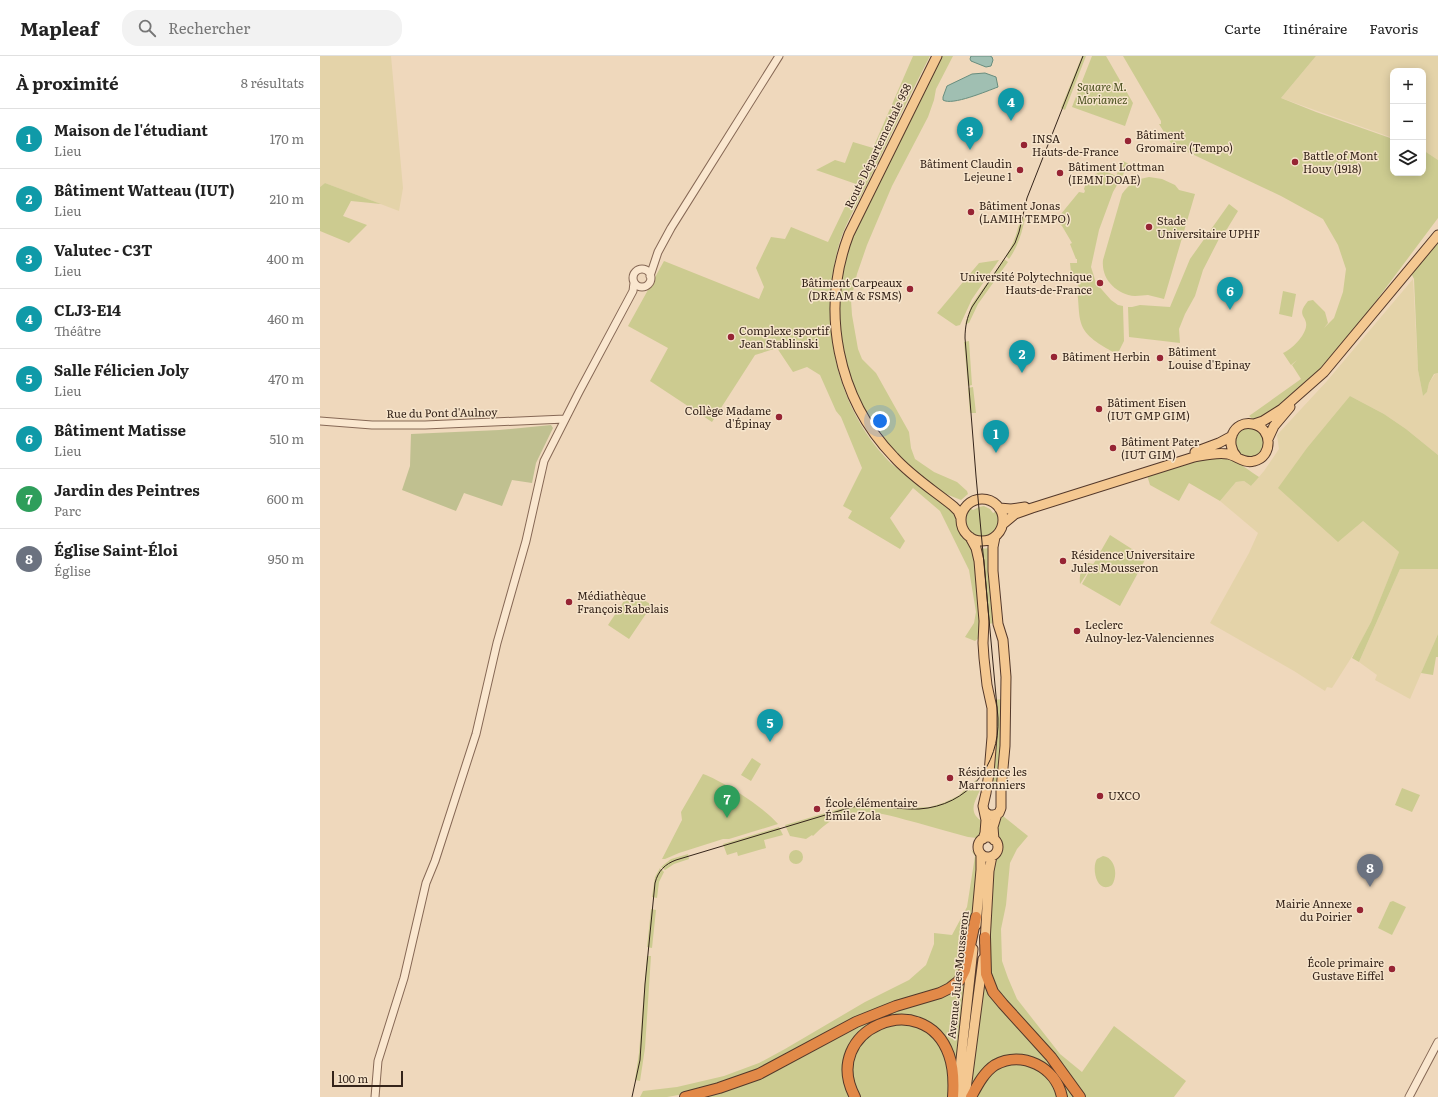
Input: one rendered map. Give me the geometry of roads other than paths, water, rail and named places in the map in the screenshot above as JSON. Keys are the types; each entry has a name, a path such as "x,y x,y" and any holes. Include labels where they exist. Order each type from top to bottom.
{"highway":[{"path":"685,1097 715,1090 754,1076 776,1066 864,1018 950,988 960,980 965,970 976,917"},
{"path":"985,937 986,970 988,982 993,992 1056,1063 1080,1097"},
{"path":"855,1097 850,1085 848,1070 849,1059 854,1047 861,1037 874,1026 886,1021 898,1020 912,1021 925,1026 934,1032 942,1041 949,1055 953,1068 953,1097"},
{"path":"971,1097 982,1078 991,1068 1004,1062 1017,1060 1035,1063 1048,1072 1058,1085 1062,1097"}],"main road":[{"name":"Route Départementale 958","path":"936,56 856,218 844,249 837,282 835,318 838,346 847,381 860,410 879,440 906,469 954,507 961,518"},
{"path":"1384,301 1396,281 1438,227"},
{"path":"1003,524 1015,514 1032,508 1194,457 1221,453 1237,457 1247,462 1259,459 1267,451 1268,439 1272,429 1281,417 1340,354 1438,235"},
{"path":"1237,457 1231,447 1232,436 1235,430 1241,426 1263,421 1282,409 1311,384"},
{"path":"1254,424 1264,430 1268,439"},
{"path":"999,508 1016,508 1039,502 1182,457 1219,443 1232,436"},
{"path":"935,492 959,502 969,504"},
{"path":"984,499 993,502 999,508 1003,516 1003,524 995,537 993,546 993,566 997,618 1003,640 1005,688 1004,746 1001,808 997,814 993,827 994,840 998,848 992,856 987,857 978,851 978,845 983,838 986,825 983,807 990,773 992,708 988,690 983,644 984,621 979,562 976,549 970,537 963,529 961,518 964,510 969,504 977,500 984,499"},
{"path":"970,537 976,540 984,541 995,537"},
{"path":"984,633 993,630 1001,634"},
{"path":"988,690 997,693 1005,688"},
{"path":"984,800 989,796 993,796 1001,801"},
{"path":"985,812 990,815 997,814"},
{"path":"983,838 990,838 994,840"},
{"name":"Avenue Jules Mousseron","path":"957,1097 982,865 981,854"},
{"name":"Avenue Jules Mousseron","path":"965,1097 985,937 990,863 992,856"}],"street":[{"path":"375,1097 378,1061 404,978 426,883 435,861 476,734 497,643 526,541 540,473 547,454 633,290 633,274 648,265 687,200 779,56"},
{"path":"620,315 638,292 650,282 650,276 660,247"},
{"path":"642,269 647,271 650,276"},
{"path":"634,283 640,287 645,286"},
{"name":"Rue du Pont d'Aulnoy","path":"320,421 388,425 485,423 565,419"},
{"path":"1409,1097 1438,1042"}],"tram line":[{"path":"632,1097 640,1060 645,984 655,883 662,868 676,860 852,807 877,806 902,809 919,809 937,806 952,800 966,791 978,780 987,767 993,752 997,735 998,718 976,476 965,338 966,326 972,307 1015,243 1027,198 1083,56"}],"place":[{"name":"CLJ3-E14","path":"1011,121"},
{"name":"Bâtiment Gromaire (Tempo)","path":"1128,141"},
{"name":"INSA Hauts-de-France","path":"1024,145"},
{"name":"Valutec - C3T","path":"970,150"},
{"name":"Battle of Mont Houy (1918)","path":"1295,162"},
{"name":"Bâtiment Claudin Lejeune 1","path":"1020,170"},
{"name":"Bâtiment Lottman (IEMN DOAE)","path":"1060,173"},
{"name":"Bâtiment Jonas (LAMIH TEMPO)","path":"971,212"},
{"name":"Stade Universitaire UPHF","path":"1149,227"},
{"name":"Université Polytechnique Hauts-de-France","path":"1100,283"},
{"name":"Bâtiment Carpeaux (DREAM & FSMS)","path":"910,289"},
{"name":"Bâtiment Matisse","path":"1230,310"},
{"name":"Complexe sportif Jean Stablinski","path":"731,337"},
{"name":"Bâtiment Herbin","path":"1054,357"},
{"name":"Bâtiment Louise d'Epinay","path":"1160,358"},
{"name":"Bâtiment Watteau (IUT)","path":"1022,373"},
{"name":"Bâtiment Eisen (IUT GMP GIM)","path":"1099,409"},
{"name":"Collège Madame d'Épinay","path":"779,417"},
{"name":"Bâtiment Pater (IUT GIM)","path":"1113,448"},
{"name":"Maison de l'étudiant","path":"996,453"},
{"name":"Résidence Universitaire Jules Mousseron","path":"1063,561"},
{"name":"Médiathèque François Rabelais","path":"569,602"},
{"name":"Leclerc Aulnoy-lez-Valenciennes","path":"1077,631"},
{"name":"Salle Félicien Joly","path":"770,742"},
{"name":"Résidence les Marronniers","path":"950,778"},
{"name":"UXCO","path":"1100,796"},
{"name":"École élémentaire Émile Zola","path":"817,809"},
{"name":"Jardin des Peintres","path":"727,818"},
{"name":"Église Saint-Éloi","path":"1370,887"},
{"name":"Mairie Annexe du Poirier","path":"1360,910"},
{"name":"École primaire Gustave Eiffel","path":"1392,969"}],"park label":[{"name":"Square M. Moriamez","path":"1102,93"}]}
